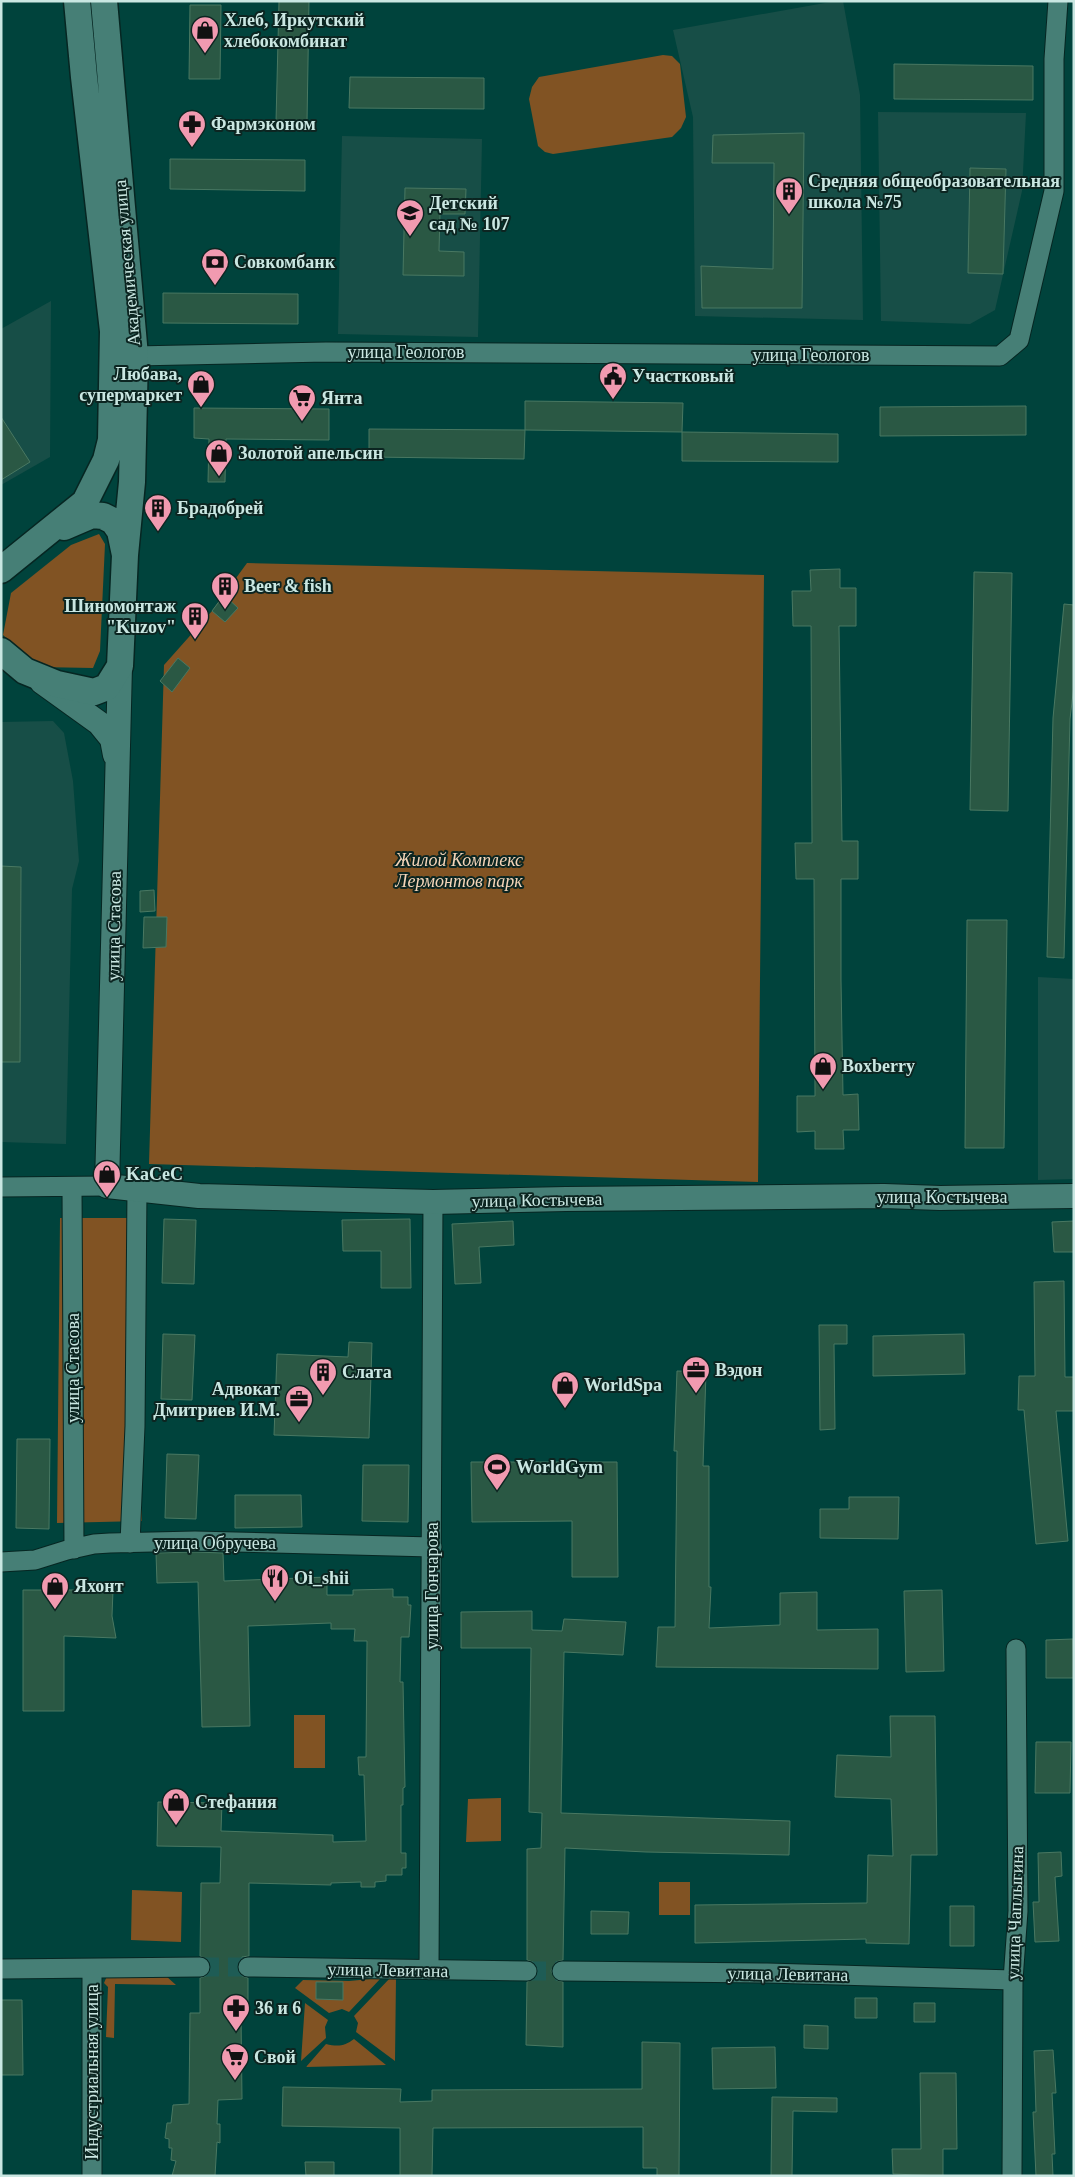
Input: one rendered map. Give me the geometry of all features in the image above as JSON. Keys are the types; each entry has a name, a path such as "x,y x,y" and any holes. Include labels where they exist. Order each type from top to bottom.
{"main road":[{"path":"1,570 85,502 106,460 111,440 113,331 77,1"},
{"name":"Академическая улица","path":"104,1 135,356 132,482 125,554"},
{"path":"1,584 10,570 41,539 81,518 92,515 103,516 113,521 120,531 125,554 120,666 107,687 94,692 57,684 13,666 1,651"}],"street":[{"name":"улица Геологов","path":"135,356 326,352 1000,356 1019,340 1054,191 1054,58 1058,1"},
{"path":"13,666 76,705 99,723 112,739 118,772"},
{"name":"улица Стасова","path":"107,1186 120,666"},
{"name":"улица Костычева","path":"1,1187 72,1188 107,1186 199,1196 434,1202 884,1196 940,1198 1074,1196"},
{"name":"улица Стасова","path":"72,1188 74,1549"},
{"path":"130,1543 135,1426 137,1190"},
{"name":"улица Гончарова","path":"429,1970 434,1202"},
{"name":"улица Обручева","path":"1,1562 35,1560 94,1544 195,1541 432,1547"},
{"name":"улица Чаплыгина","path":"1012,2176 1013,1980 1018,1911 1016,1650"},
{"path":"1,1969 200,1967"},
{"name":"улица Левитана","path":"248,1967 527,1971"},
{"name":"Индустриальная улица","path":"92,1969 92,2176"},
{"name":"улица Левитана","path":"562,1971 767,1973 1013,1980"}],"shaded area":[{"path":"843,1 860,95 863,320 695,316 693,117 673,30"},
{"path":"878,112 1026,113 1022,191 995,310 970,324 881,321"},
{"name":"Детский сад № 107","path":"342,136 482,139 478,337 338,334"},
{"path":"51,301 50,457 1,485 1,329"},
{"path":"53,721 64,733 73,781 79,861 72,889 66,1144 1,1142 1,722"},
{"path":"1038,977 1074,979 1074,1179 1038,1180"}],"green space":[{"path":"663,55 672,56 680,64 686,117 681,128 672,137 553,154 545,152 538,146 529,99 532,87 539,77"},
{"path":"99,534 105,544 100,651 93,668 39,667 3,635 11,593 71,545"},
{"name":"Жилой Комплекс Лермонтов парк","path":"247,563 764,575 758,1182 149,1164 164,665 212,611"},
{"path":"60,1218 141,1218 142,1521 57,1523"},
{"path":"294,1715 325,1715 325,1768 294,1768"},
{"path":"501,1798 501,1841 466,1842 468,1799"},
{"path":"659,1882 690,1882 690,1915 659,1915"},
{"path":"132,1890 182,1892 181,1942 131,1940"},
{"path":"107,1976 166,1976 176,1985 115,1984 114,2038 106,2037 108,1987 104,1983"},
{"path":"381,1978 349,2012 342,2009 329,2013 295,1988 303,1980 349,1981"},
{"path":"390,1978 396,1978 395,2061 356,2032 358,2023 354,2016"},
{"path":"305,2003 328,2020 325,2027 326,2038 301,2061"},
{"path":"354,2039 386,2065 306,2067 326,2044 341,2045"}],"building":[{"path":"279,1 309,1 307,123 276,122"},
{"path":"190,5 221,5 220,79 189,79"},
{"path":"894,64 1033,66 1033,100 894,99"},
{"path":"350,77 484,78 484,109 349,108"},
{"name":"Средняя общеобразовательная школа №75","path":"804,133 802,308 702,308 701,266 773,269 774,163 712,163 713,135"},
{"path":"170,159 305,160 305,191 170,189"},
{"path":"970,168 1006,169 1003,274 968,273"},
{"path":"405,188 466,189 465,214 440,214 439,251 464,252 464,276 403,275"},
{"path":"163,293 298,294 298,324 163,323"},
{"path":"525,401 683,403 682,432 525,430"},
{"path":"1026,406 1026,435 880,436 880,407"},
{"path":"194,408 329,409 329,440 226,439 225,482 208,482 209,439 194,438"},
{"path":"1,417 30,462 1,480"},
{"path":"369,429 525,430 524,459 369,457"},
{"path":"682,432 838,434 838,462 682,461"},
{"path":"840,569 840,588 856,588 856,626 839,626 842,841 858,841 858,879 841,879 843,1095 858,1094 859,1130 843,1130 844,1149 815,1149 815,1131 797,1132 797,1096 815,1096 814,879 796,879 795,843 812,843 811,626 793,626 792,591 811,591 810,570"},
{"path":"974,572 1012,573 1008,811 970,810"},
{"name":"Beer & fish","path":"224,595 238,608 225,622 212,611"},
{"path":"1064,604 1074,605 1074,685 1070,719 1064,958 1047,957 1053,718"},
{"path":"178,658 190,668 172,692 160,681"},
{"path":"1,866 21,867 20,1062 1,1062"},
{"path":"154,890 155,911 140,912 140,891"},
{"path":"144,917 167,917 166,947 143,948"},
{"path":"967,920 1007,920 1004,1148 965,1148"},
{"path":"164,1219 196,1220 194,1284 162,1283"},
{"path":"410,1219 411,1288 381,1288 381,1251 343,1251 342,1220"},
{"path":"513,1221 514,1245 479,1247 481,1283 455,1284 452,1224"},
{"path":"1074,1221 1074,1252 1054,1252 1052,1222"},
{"path":"1064,1281 1065,1377 1074,1377 1074,1411 1056,1411 1068,1541 1036,1544 1024,1410 1018,1410 1019,1376 1035,1376 1034,1282"},
{"path":"819,1325 847,1325 847,1344 834,1344 835,1429 820,1430"},
{"path":"163,1334 195,1335 192,1400 161,1399"},
{"path":"964,1334 965,1374 873,1376 873,1336"},
{"name":"Слата","path":"349,1342 372,1343 369,1438 274,1435 277,1354 348,1357"},
{"path":"677,1371 706,1372 703,1466 709,1466 709,1587 711,1587 709,1628 780,1625 780,1593 817,1592 817,1630 878,1629 878,1669 656,1667 658,1627 675,1627 677,1451 674,1451"},
{"path":"17,1439 50,1439 49,1529 16,1528"},
{"path":"167,1454 199,1455 196,1519 165,1518"},
{"path":"471,1462 617,1462 618,1577 572,1577 572,1521 472,1522"},
{"path":"363,1465 409,1465 408,1522 362,1521"},
{"path":"235,1495 301,1495 302,1527 235,1528"},
{"path":"849,1497 899,1497 898,1539 820,1538 820,1509 849,1509"},
{"path":"156,1553 223,1553 224,1581 327,1577 327,1595 353,1595 353,1590 393,1589 393,1597 408,1597 408,1605 411,1605 409,1637 401,1637 400,1682 403,1682 405,1787 403,1788 403,1805 401,1805 401,1853 406,1853 406,1868 402,1868 402,1875 386,1875 386,1881 375,1882 375,1887 361,1887 361,1882 331,1883 331,1885 249,1883 249,1956 242,1957 237,1966 242,1976 248,1978 248,2014 241,2014 242,2099 218,2100 217,2124 220,2124 220,2143 217,2142 215,2176 172,2176 176,2161 171,2160 172,2148 169,2148 169,2139 165,2138 167,2123 171,2123 173,2105 189,2104 190,2013 200,2013 200,1978 206,1976 211,1967 209,1961 200,1956 201,1883 220,1883 221,1847 157,1846 158,1802 222,1803 221,1831 333,1835 333,1842 366,1841 364,1775 359,1775 358,1757 366,1757 367,1641 354,1641 355,1629 331,1629 331,1623 248,1626 250,1726 202,1727 198,1582 157,1583"},
{"path":"23,1590 113,1590 112,1616 116,1638 64,1636 64,1711 23,1711"},
{"path":"942,1590 944,1671 906,1672 904,1591"},
{"path":"532,1611 532,1630 562,1631 564,1619 626,1622 623,1655 564,1652 561,1813 790,1821 789,1855 565,1848 563,1960 556,1962 551,1971 556,1980 563,1982 563,2047 526,2045 527,1982 536,1977 538,1971 533,1962 527,1960 527,1849 541,1848 542,1813 529,1812 531,1648 461,1648 461,1612"},
{"path":"1073,1639 1074,1678 1046,1678 1046,1640"},
{"path":"890,1716 935,1716 937,1855 911,1855 909,1944 866,1943 866,1939 695,1943 695,1905 867,1903 868,1855 893,1856 891,1799 835,1797 837,1755 891,1757"},
{"path":"1036,1742 1071,1742 1070,1793 1035,1793"},
{"path":"1061,1852 1062,1876 1055,1877 1059,1941 1035,1942 1033,1902 1039,1902 1038,1853"},
{"path":"950,1906 974,1906 974,1946 950,1946"},
{"path":"591,1911 629,1912 628,1934 591,1934"},
{"path":"316,1982 343,1982 343,2000 316,1999"},
{"path":"855,1998 877,1998 877,2018 855,2018"},
{"path":"1,2000 22,2000 23,2075 1,2075"},
{"path":"914,2003 935,2003 935,2022 914,2022"},
{"path":"804,2025 828,2026 828,2049 804,2048"},
{"path":"642,2042 680,2043 679,2176 657,2176 657,2168 643,2168 643,2127 433,2128 432,2176 400,2176 400,2128 282,2126 283,2087 401,2089 400,2102 432,2101 432,2090 642,2089"},
{"path":"775,2047 776,2088 713,2089 712,2048"},
{"path":"1053,2050 1056,2093 1052,2093 1055,2154 1052,2154 1053,2176 1036,2176 1033,2112 1036,2112 1034,2051"},
{"path":"920,2073 956,2073 957,2149 943,2149 943,2176 893,2174 892,2149 921,2149"},
{"path":"772,2097 837,2098 837,2112 793,2111 792,2176 771,2176"},
{"path":"305,2162 334,2162 334,2176 306,2176"}],"tunnel":[{"path":"200,1967 248,1967"},
{"path":"527,1971 562,1971"}],"place":[{"name":"Хлеб, Иркутский хлебокомбинат","path":"205,54"},
{"name":"Фармэконом","path":"192,148"},
{"name":"Средняя общеобразовательная школа №75","path":"789,215"},
{"name":"Детский сад № 107","path":"410,237"},
{"name":"Совкомбанк","path":"215,286"},
{"name":"Участковый","path":"613,400"},
{"name":"Любава, супермаркет","path":"201,408"},
{"name":"Янта","path":"302,422"},
{"name":"Золотой апельсин","path":"219,477"},
{"name":"Брадобрей","path":"158,532"},
{"name":"Beer & fish","path":"225,610"},
{"name":"Шиномонтаж \"Kuzov\"","path":"195,640"},
{"name":"Boxberry","path":"823,1090"},
{"name":"KaCeC","path":"107,1198"},
{"name":"Вэдон","path":"696,1394"},
{"name":"Слата","path":"323,1396"},
{"name":"WorldSpa","path":"565,1409"},
{"name":"Адвокат Дмитриев И.М.","path":"299,1423"},
{"name":"WorldGym","path":"497,1491"},
{"name":"Oi_shii","path":"275,1602"},
{"name":"Яхонт","path":"55,1610"},
{"name":"Стефания","path":"176,1826"},
{"name":"36 и 6","path":"236,2032"},
{"name":"Свой","path":"235,2081"}]}
